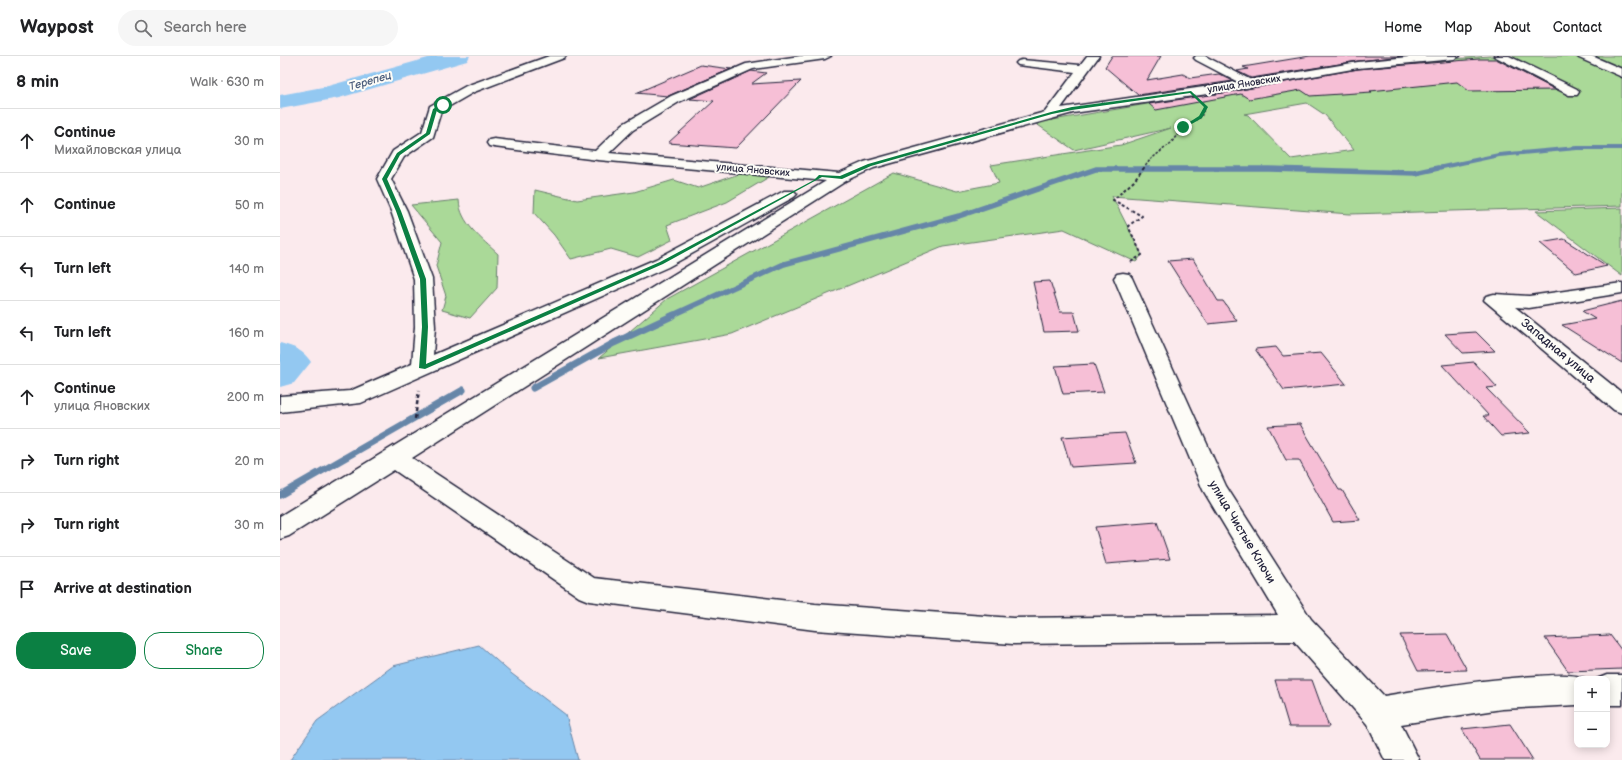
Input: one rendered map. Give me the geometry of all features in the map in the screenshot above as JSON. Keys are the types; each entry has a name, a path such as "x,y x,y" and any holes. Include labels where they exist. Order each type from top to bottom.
{"street":[{"path":"422,368 425,327 423,279 399,211 384,179 398,154 428,134 432,127 435,109 470,89 560,56"},
{"path":"598,156 628,127 675,99 750,66 825,56"},
{"path":"1051,113 1093,56"},
{"path":"1343,56 1358,65"},
{"name":"улица Яновских","path":"494,143 598,156 841,178 869,165 1072,108 1191,92 1358,65 1454,56"},
{"path":"1500,56 1573,92"},
{"path":"1583,56 1622,73"},
{"path":"1200,58 1248,83"},
{"path":"1022,63 1083,69"},
{"path":"280,404 353,398 662,263 821,176"},
{"path":"280,530 415,443 841,178"},
{"name":"улица Чистые Ключи","path":"1127,270 1215,490 1300,628 1378,713 1403,760"},
{"name":"Западная улица","path":"1622,288 1529,302 1492,300 1517,317 1622,405"},
{"path":"393,457 589,589 815,617 1013,631 1300,628"},
{"path":"1378,713 1447,700 1541,690 1574,690"},
{"path":"1610,690 1622,690"}],"path":[{"path":"1127,270 1142,255 1128,226 1142,216 1113,200 1134,181 1150,160 1171,143 1183,127 1201,117 1206,107 1191,92"},
{"path":"415,443 414,423 422,368"}],"green space":[{"path":"1489,56 1622,56 1622,206 1350,214 1112,196 1142,255 1136,262 1064,229 943,246 732,334 599,358 667,299 894,173 957,191 999,183 991,165 1121,145 1171,128 1074,150 1035,123 1372,66","holes":["1307,103 1325,115 1354,150 1291,159 1248,115 1244,114"]},
{"path":"739,174 769,177 727,202 667,225 672,240 638,257 611,249 571,259 554,235 534,213 535,190 577,200 634,192 674,180 698,188"},
{"path":"459,200 463,216 473,230 498,254 497,288 470,318 442,310 446,296 436,266 442,242 411,205"},
{"path":"1622,208 1622,276 1536,211"}],"water":[{"path":"479,645 512,674 566,715 578,760 290,760 317,721 393,666"}],"building":[{"path":"1112,56 1161,56 1147,80 1183,74 1190,78 1219,74 1233,81 1138,95 1105,67"},
{"path":"1310,56 1403,56 1358,61 1251,78 1237,71 1248,69 1243,67"},
{"path":"1479,59 1496,59 1556,90 1469,91 1457,82 1370,91 1372,92 1310,96 1301,90 1249,99 1241,94 1156,110 1149,104 1229,92 1358,69"},
{"path":"701,65 731,69 668,96 636,93"},
{"path":"751,71 766,73 751,84 801,81 736,148 668,143 714,101 690,99"},
{"path":"1564,239 1607,266 1576,273 1540,243"},
{"path":"1193,259 1218,301 1223,301 1237,321 1208,324 1168,261"},
{"path":"1050,281 1060,312 1074,312 1079,331 1044,332 1033,282"},
{"path":"1622,301 1622,363 1562,325 1595,319 1582,311"},
{"path":"1476,332 1495,351 1463,353 1445,334"},
{"path":"1276,347 1283,356 1321,353 1346,384 1284,390 1255,349"},
{"path":"1474,362 1497,387 1486,388 1530,433 1501,436 1483,416 1489,416 1442,365"},
{"path":"1094,364 1104,392 1063,394 1055,366"},
{"path":"1300,424 1339,490 1342,490 1360,520 1333,522 1299,460 1286,460 1268,426"},
{"path":"1125,433 1136,463 1071,467 1062,437"},
{"path":"1157,522 1170,559 1106,564 1095,527"},
{"path":"1447,634 1467,670 1418,671 1400,635"},
{"path":"1610,635 1622,651 1622,669 1568,671 1545,638"},
{"path":"1275,680 1312,680 1329,727 1289,727"},
{"path":"1510,724 1533,760 1480,760 1462,729"}],"waterway":[{"name":"Терепец","path":"280,102 331,93 459,56"},
{"path":"1433,169 1499,155 1577,148 1622,148"},
{"path":"1269,169 1415,173 1438,168"},
{"path":"671,316 784,264 959,216 1096,169 1269,169"},
{"path":"533,388 614,343 674,315"},
{"name":"Терепец","path":"280,356 291,362 280,374"},
{"path":"280,495 463,390"}],"route":[{"path":"443,105 435,109 432,127 428,134 398,154 384,179 399,211 423,279 425,327 422,368 662,263 821,176 841,178 869,165 1072,108 1191,92 1206,107 1201,117 1183,127"}]}
